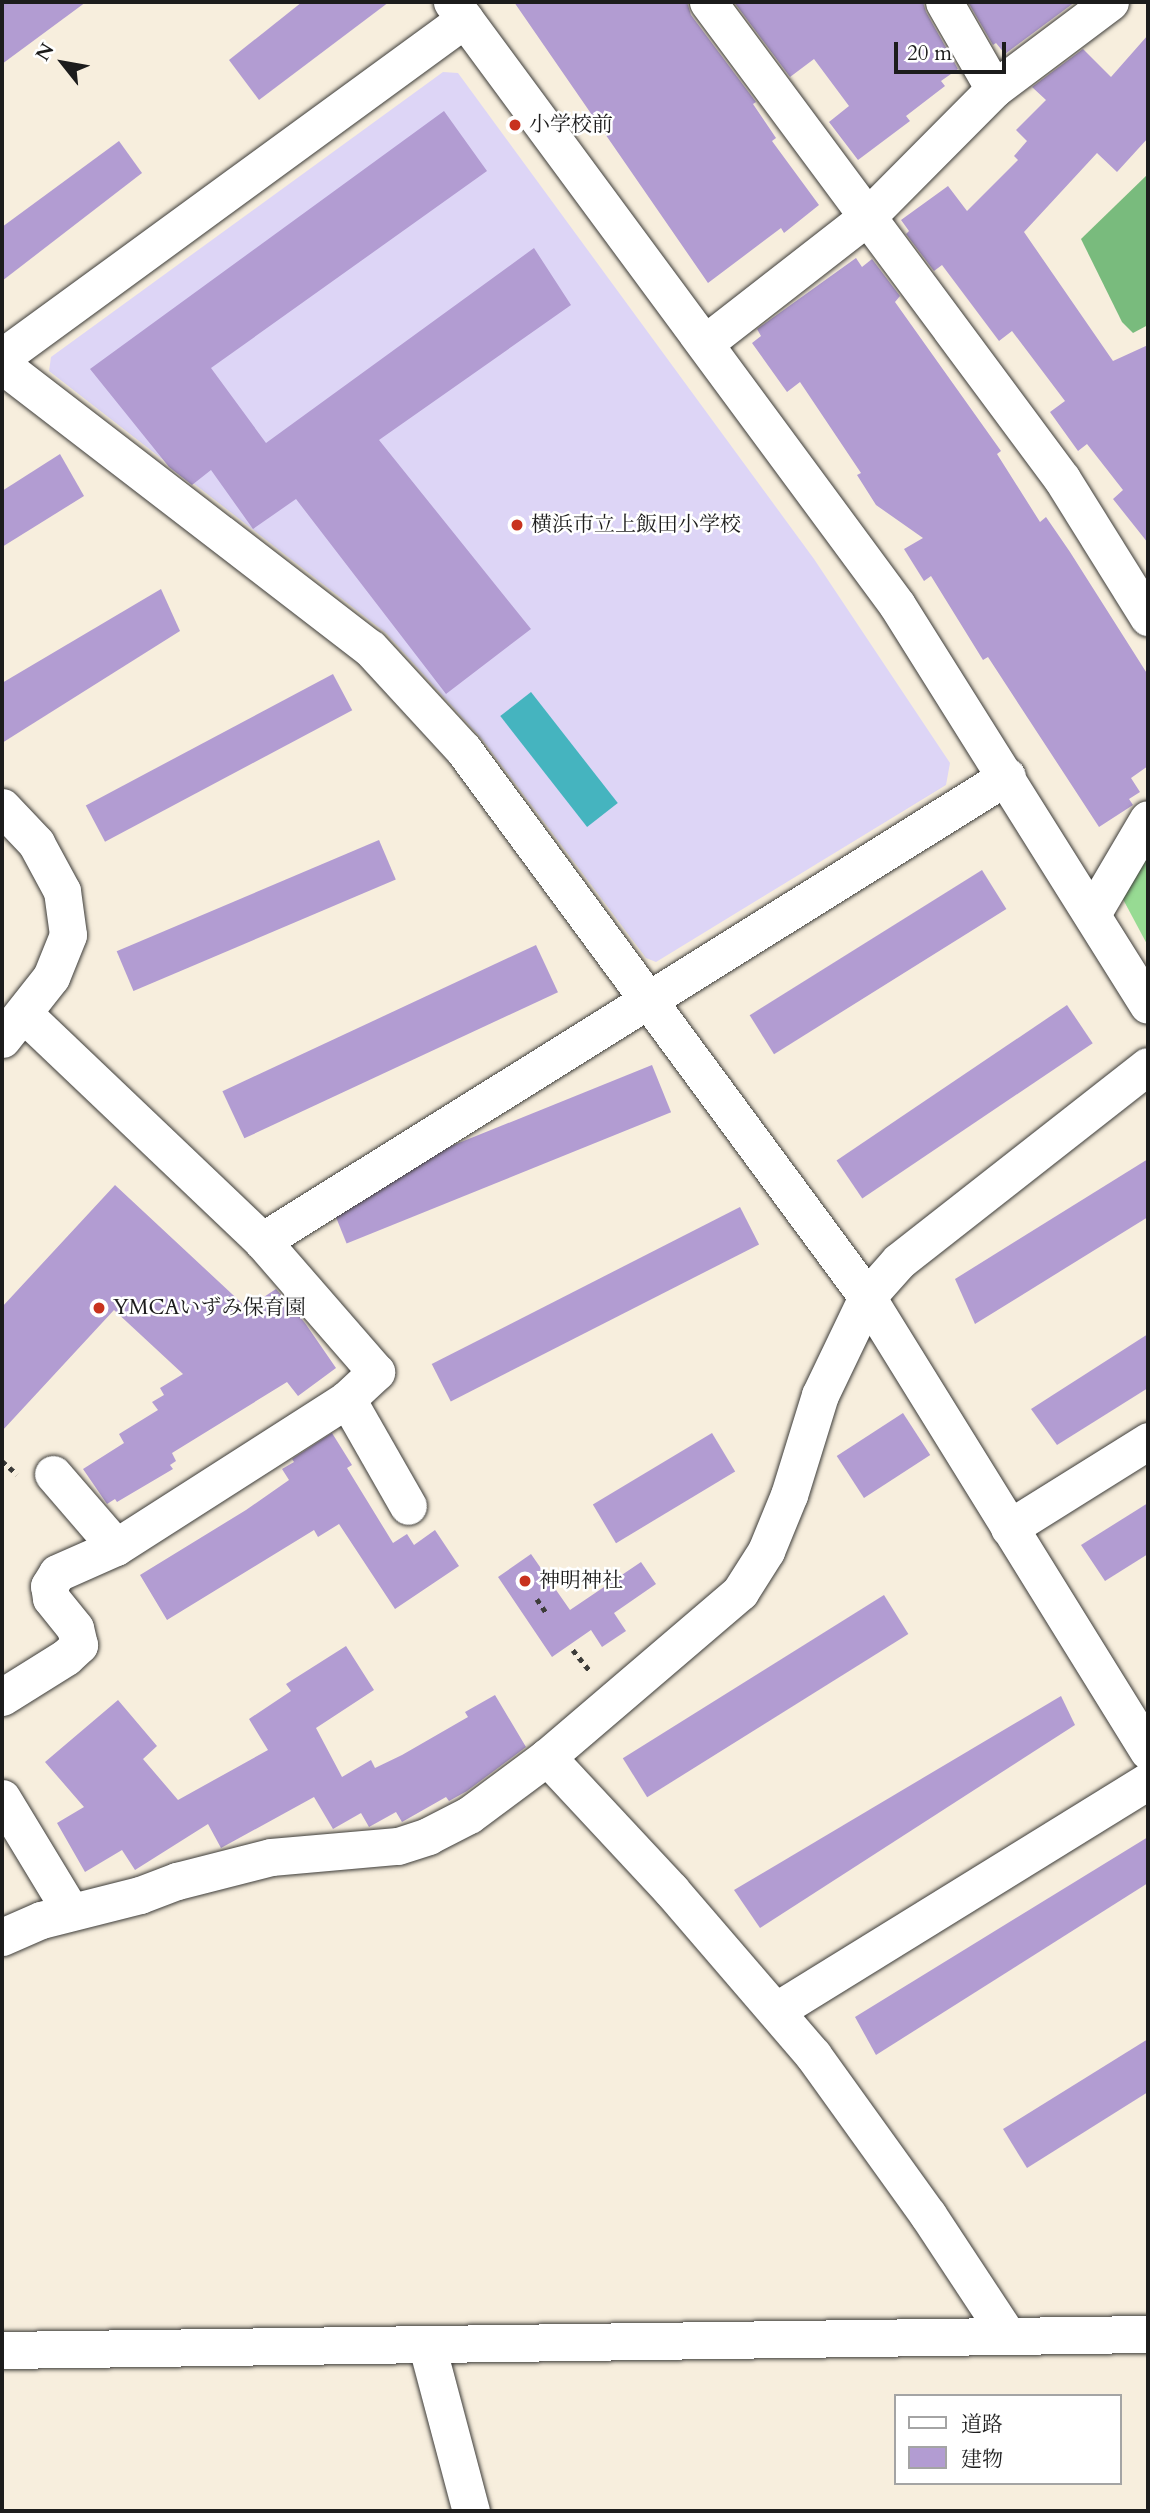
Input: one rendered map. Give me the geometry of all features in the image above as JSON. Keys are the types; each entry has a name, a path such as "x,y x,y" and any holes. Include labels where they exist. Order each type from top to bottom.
{"street":[{"path":"708,2 1062,478 1148,617"},
{"path":"705,344 868,216 994,89 1110,2"},
{"path":"947,3 994,89"},
{"path":"2,358 459,10 897,606 1007,776 1148,1004"},
{"path":"2,365 370,648 463,749 867,1297 1148,1751"},
{"path":"262,1241 1007,776"},
{"path":"2,807 36,843 61,891 68,935 51,977 13,1026 262,1241 376,1372 347,1399 116,1547 57,1573 49,1586 51,1598 75,1628 79,1645 66,1657 2,1697"},
{"path":"1092,914 1148,819"},
{"path":"2,1937 41,1920 271,1857 398,1846 428,1836 469,1815 547,1757 740,1592 766,1551 789,1495 820,1395 867,1297 899,1261 1148,1066"},
{"path":"347,1399 408,1506"},
{"path":"1009,1528 1148,1441"},
{"path":"53,1474 116,1547"},
{"path":"547,1757 777,2010 928,2215 1007,2336"},
{"path":"777,2010 1148,1781"},
{"path":"2,1798 71,1912"},
{"path":"2,2350 1148,2334"},
{"path":"427,2346 471,2511"}],"path":[{"path":"537,1599 547,1614"}],"shaded area":[{"name":"横浜市立上飯田小学校","path":"443,72 458,73 814,559 950,763 946,785 656,962 646,958 482,739 386,633 49,371 51,357"}],"green space":[{"path":"1148,174 1148,325 1133,333 1122,322 1081,239"},
{"path":"1148,845 1148,946 1117,888"}],"water":[{"path":"531,692 618,803 587,827 500,716"}],"building":[{"path":"2,2 86,2 2,64"},
{"path":"302,2 389,2 259,100 229,60"},
{"path":"514,2 687,2 691,15 756,102 753,104 776,138 772,141 819,205 784,233 781,228 708,283"},
{"path":"734,2 923,2 958,69 941,81 945,86 906,116 910,121 858,160 829,122 849,106 814,59 790,77"},
{"path":"968,2 1075,2 1005,54 996,43 993,45"},
{"path":"1148,35 1148,138 1117,172 1097,153 1024,232 1113,361 1148,345 1148,543 1113,499 1123,490 1087,444 1078,451 1050,412 1065,401 1012,331 999,341 942,265 934,271 906,234 909,231 901,220 948,186 967,211 1018,160 1014,156 1027,141 1016,130 1046,100 1032,87 1083,49 1111,77"},
{"path":"444,111 487,171 211,368 266,443 534,248 571,305 379,440 531,629 446,694 296,499 253,529 211,470 192,485 169,467 90,369"},
{"path":"119,141 142,173 2,281 2,227"},
{"path":"856,258 862,267 872,259 900,296 895,302 1001,451 997,454 1040,522 1046,517 1070,552 1148,675 1148,766 1131,778 1140,792 1129,799 1133,805 1099,827 988,657 983,660 931,576 924,581 904,549 923,538 876,505 857,475 861,473 800,382 787,392 752,343 761,336 757,329"},
{"path":"60,454 84,496 2,547 2,491"},
{"path":"161,589 180,631 2,743 2,683"},
{"path":"333,674 352,710 105,842 86,805"},
{"path":"379,840 396,880 133,991 117,951"},
{"path":"982,870 1006,909 774,1054 750,1015"},
{"path":"536,945 558,992 244,1138 222,1091"},
{"path":"1067,1005 1093,1043 862,1199 837,1160"},
{"path":"652,1065 671,1112 347,1243 327,1196"},
{"path":"1148,1159 1148,1217 975,1324 955,1279"},
{"path":"115,1185 247,1308 276,1289 305,1323 336,1368 298,1396 287,1382 172,1453 176,1461 170,1465 173,1469 117,1502 115,1499 107,1504 83,1469 124,1443 119,1434 158,1410 152,1402 164,1395 160,1388 183,1374 114,1310 2,1431 2,1307"},
{"path":"740,1207 759,1244 451,1402 432,1364"},
{"path":"1148,1334 1148,1388 1057,1445 1031,1409"},
{"path":"903,1413 930,1455 864,1498 837,1456"},
{"path":"332,1433 352,1465 347,1468 393,1543 407,1534 414,1545 435,1530 459,1566 395,1609 339,1524 318,1537 314,1530 167,1620 140,1575 246,1510 289,1480 282,1469 294,1462 292,1459"},
{"path":"712,1433 735,1472 616,1543 593,1505"},
{"path":"1148,1503 1148,1554 1105,1581 1081,1545"},
{"path":"531,1554 570,1610 641,1562 656,1584 614,1613 626,1631 602,1647 591,1630 552,1657 498,1577"},
{"path":"884,1595 908,1634 647,1797 623,1758"},
{"path":"346,1646 374,1690 316,1728 342,1777 371,1760 375,1768 402,1755 468,1717 465,1712 495,1695 526,1747 467,1791 449,1801 446,1797 402,1822 396,1812 369,1827 361,1813 333,1829 314,1797 221,1848 208,1824 135,1870 122,1850 85,1872 57,1823 84,1807 45,1762 118,1700 157,1746 143,1759 178,1800 268,1750 249,1719 291,1691 286,1684"},
{"path":"1061,1696 1075,1725 760,1928 734,1890"},
{"path":"1148,1837 1148,1883 876,2055 855,2017"},
{"path":"1148,2039 1148,2092 1027,2168 1003,2129"}],"place":[{"name":"小学校前","path":"515,125"},
{"name":"横浜市立上飯田小学校","path":"517,525"},
{"name":"YMCAいずみ保育園","path":"99,1308"},
{"name":"神明神社","path":"525,1581"}]}
